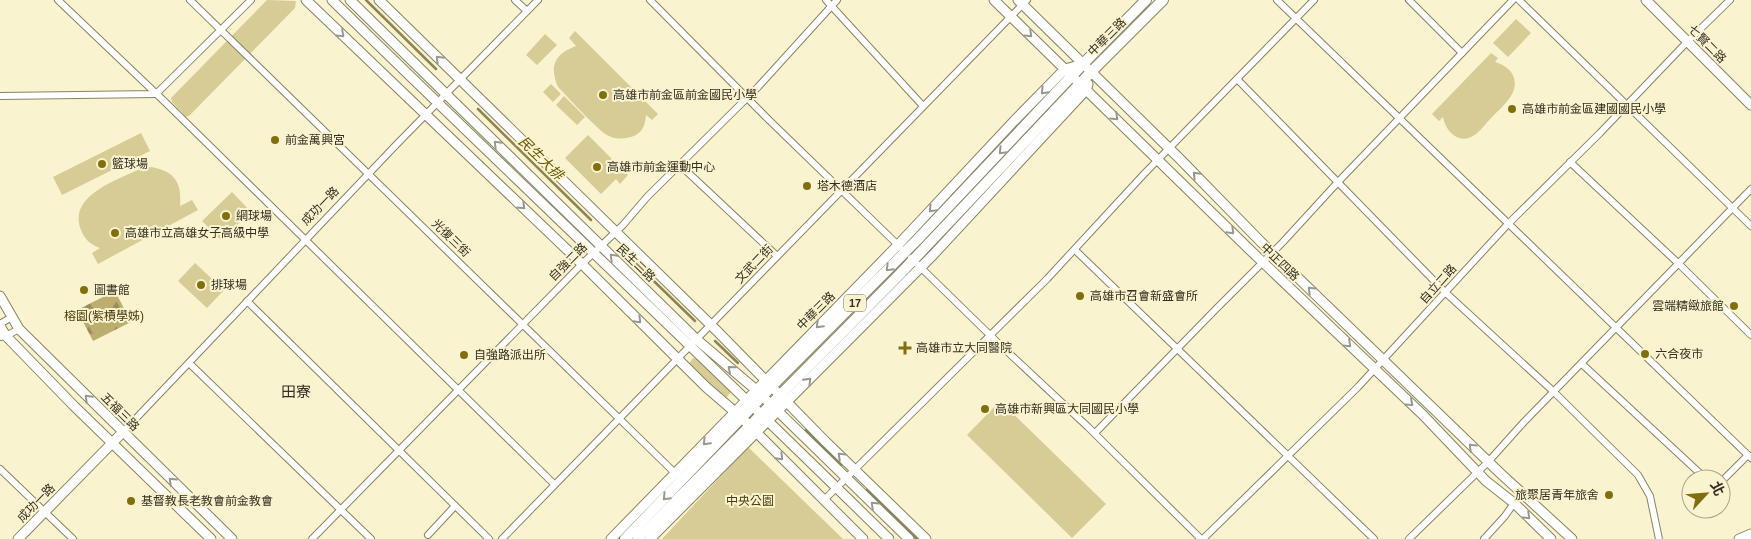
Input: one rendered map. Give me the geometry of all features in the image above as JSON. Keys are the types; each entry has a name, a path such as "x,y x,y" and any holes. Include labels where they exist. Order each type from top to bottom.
{"main road":[{"path":"306,0 582,264 863,539"},
{"name":"民生二路","path":"332,0 593,253 693,342 767,400 909,539"},
{"name":"民生二路","path":"350,0 600,245 750,402 889,539"},
{"path":"379,0 710,324 926,539"},
{"name":"中正四路","path":"994,0 1263,263 1423,415 1478,473 1514,503 1551,539"},
{"name":"中華三路","path":"638,539 686,483 750,402 767,400 787,402 917,264 1076,80 1083,64 1146,0"},
{"name":"中華三路","path":"611,539 753,430 766,417 767,400 772,386 902,249 1076,80 1091,72 1163,0"},
{"name":"七賢二路","path":"1646,0 1751,105"},
{"name":"中正四路","path":"1022,1 1272,253 1488,462 1572,539"},
{"name":"中華三路","path":"767,400 772,386 917,264"},
{"name":"五福三路","path":"0,296 19,329 232,539"},
{"path":"0,325 3,336 210,539"},
{"name":"成功一路","path":"18,539 123,432"},
{"name":"中華三路","path":"624,539 686,483"},
{"name":"中華三路","path":"650,539 686,483"},
{"path":"1738,539 1751,534"}],"street":[{"path":"58,0 554,484"},
{"name":"光復三街","path":"190,0 686,483"},
{"path":"0,96 156,94 250,0"},
{"path":"515,0 527,11"},
{"name":"成功一路","path":"123,432 305,240 538,0"},
{"path":"650,0 841,190 1202,539"},
{"path":"826,0 923,106"},
{"name":"自強二路","path":"312,539 747,98 837,0"},
{"path":"1277,0 1398,119 1750,457 1731,473"},
{"path":"824,500 991,336 1075,250 1169,148 1314,0"},
{"path":"1410,0 1462,53"},
{"path":"1095,434 1176,349 1311,214 1338,182 1514,0"},
{"path":"1519,0 1751,226"},
{"name":"自立二路","path":"1202,539 1375,370 1508,224 1730,0"},
{"name":"文武二街","path":"502,539 1011,16 1022,1"},
{"path":"1237,79 1446,293 1554,392 1638,475 1650,496 1659,539"},
{"path":"1570,162 1679,264 1751,335"},
{"path":"680,164 776,256"},
{"path":"1410,539 1478,473 1524,422 1751,189"},
{"path":"1075,250 1374,539"},
{"path":"247,301 489,539"},
{"path":"0,325 12,317"},
{"path":"3,336 19,329"},
{"path":"189,363 371,539"},
{"path":"1582,364 1695,469"},
{"path":"0,469 73,539"},
{"path":"1484,539 1514,503"},
{"path":"428,535 456,506"}],"green space":[{"path":"267,0 296,1 295,8 186,117 172,102 171,98"},
{"path":"1516,19 1531,33 1508,57 1493,43"},
{"path":"575,31 658,114 652,120 646,115 644,126 636,135 619,138 605,133 591,122 558,87 554,66 563,53 576,46 569,38"},
{"path":"545,34 557,45 537,65 526,55"},
{"path":"1491,53 1498,58 1495,62 1511,72 1515,85 1513,91 1506,102 1476,134 1465,139 1460,138 1451,133 1443,117 1439,121 1432,114"},
{"path":"551,84 561,94 553,102 543,92"},
{"path":"564,96 585,117 577,125 556,105"},
{"name":"籃球場","path":"141,133 150,151 62,195 53,177"},
{"name":"高雄市前金運動中心","path":"588,135 628,175 620,184 616,179 601,194 565,158"},
{"path":"151,167 166,172 175,179 180,191 180,206 192,200 198,210 98,264 92,253 100,248 89,242 81,230 79,218 81,207 97,190 142,168"},
{"name":"網球場","path":"232,192 251,212 221,240 202,221"},
{"name":"排球場","path":"195,263 224,290 207,308 178,281"},
{"name":"榕園(紫槓學姊)","path":"115,291 131,322 93,341 77,310"},
{"path":"693,358 697,359 730,390 726,398 690,366 689,364"},
{"path":"1000,401 1106,504 1072,538 967,435"},
{"name":"中央公園","path":"748,447 843,539 662,539"}],"waterway":[{"name":"民生大排","path":"366,0 436,69"},
{"name":"民生大排","path":"478,109 591,220"},
{"name":"民生大排","path":"626,254 695,321"},
{"name":"民生大排","path":"715,341 738,363"},
{"name":"民生大排","path":"806,430 841,465"},
{"name":"民生大排","path":"867,490 917,539"}],"place":[{"name":"高雄市前金區前金國民小學","path":"603,95"},
{"name":"高雄市前金區建國國民小學","path":"1512,109"},
{"name":"前金萬興宮","path":"275,140"},
{"name":"籃球場","path":"102,164"},
{"name":"高雄市前金運動中心","path":"597,167"},
{"name":"塔木德酒店","path":"807,186"},
{"name":"網球場","path":"226,216"},
{"name":"高雄市立高雄女子高級中學","path":"115,233"},
{"name":"排球場","path":"201,285"},
{"name":"圖書館","path":"84,290"},
{"name":"高雄市召會新盛會所","path":"1080,296"},
{"name":"雲端精緻旅館","path":"1734,306"},
{"name":"高雄市立大同醫院","path":"905,348"},
{"name":"六合夜市","path":"1645,354"},
{"name":"自強路派出所","path":"464,355"},
{"name":"高雄市新興區大同國民小學","path":"985,409"},
{"name":"旅聚居青年旅舍","path":"1609,495"},
{"name":"基督教長老教會前金教會","path":"131,501"}],"district":[{"name":"田寮","path":"296,391"}]}
